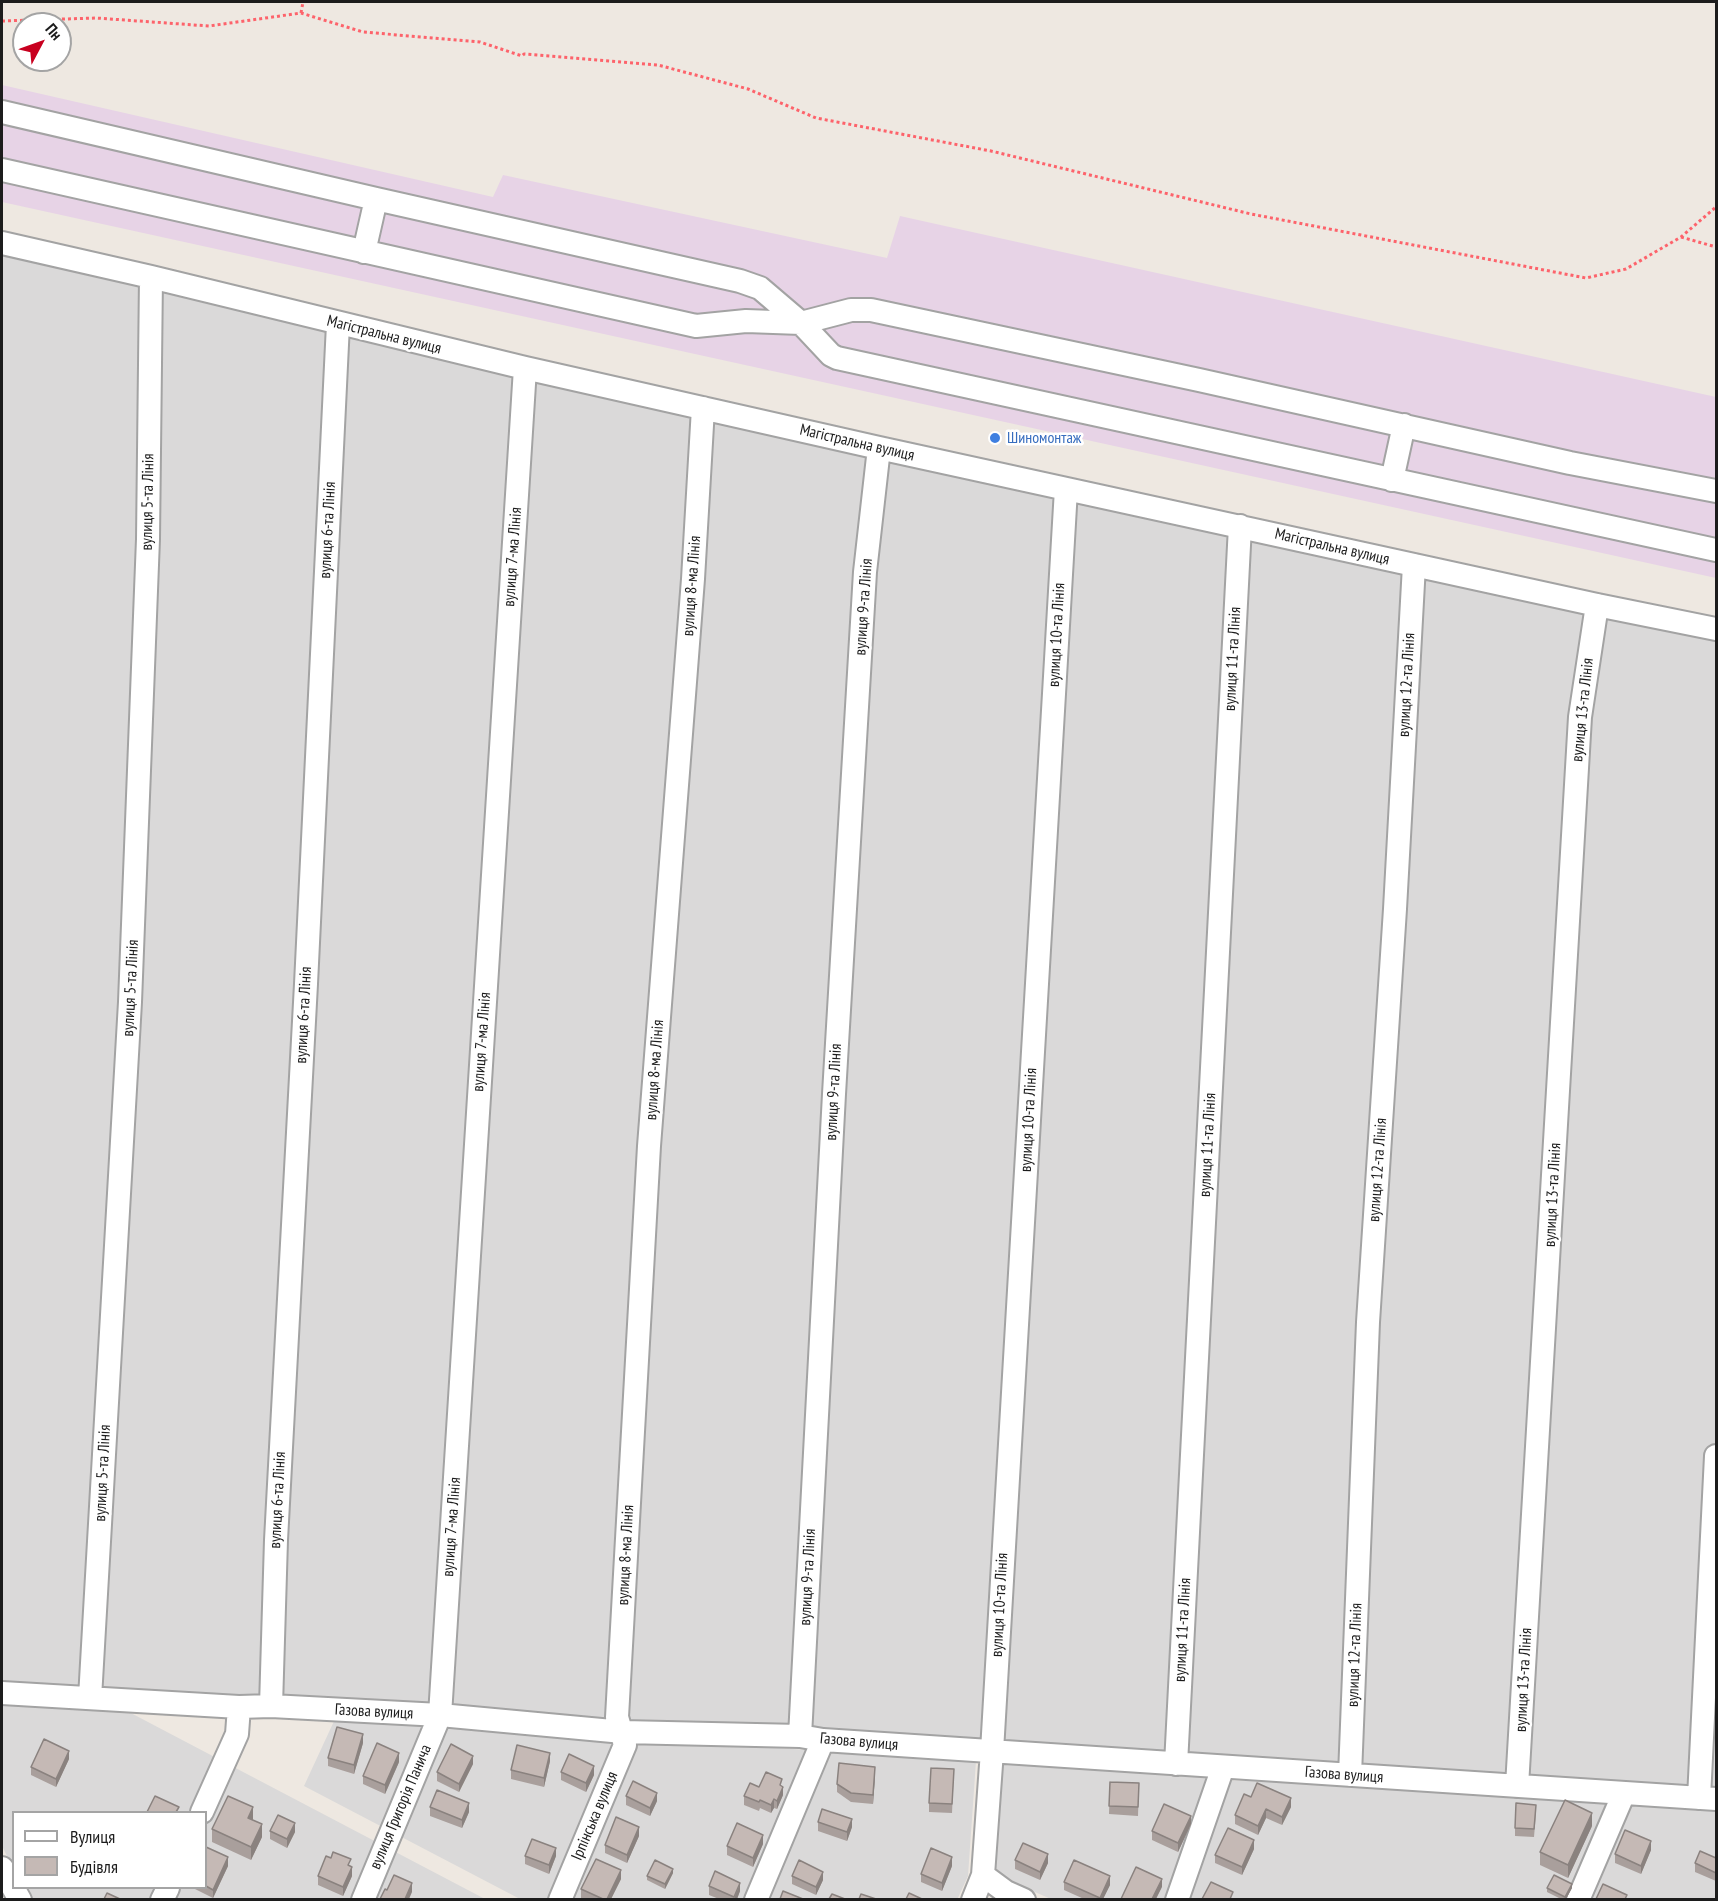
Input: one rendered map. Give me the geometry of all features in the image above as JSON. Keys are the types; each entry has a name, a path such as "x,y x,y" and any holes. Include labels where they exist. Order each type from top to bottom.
{"street":[{"path":"2,112 740,281 760,288 801,323 831,355 837,358 1716,550"},
{"path":"2,170 696,326 746,321 801,323 851,310 871,310 1570,463 1716,491"},
{"path":"364,252 376,199"},
{"name":"Магістральна вулиця","path":"2,243 525,368 879,448 1716,629"},
{"name":"вулиця 5-та Лінія","path":"90,1698 130,1002 148,539 151,277"},
{"name":"вулиця 6-та Лінія","path":"271,1707 276,1540 338,324"},
{"name":"вулиця 7-ма Лінія","path":"440,1715 525,368"},
{"name":"вулиця 8-ма Лінія","path":"623,1732 617,1718 648,1158 693,579 703,408"},
{"path":"1392,480 1404,425"},
{"name":"вулиця 9-та Лінія","path":"800,1736 834,1094 865,583 879,448"},
{"name":"вулиця 10-та Лінія","path":"983,1875 1066,489"},
{"name":"вулиця 11-та Лінія","path":"1176,1764 1240,526"},
{"name":"вулиця 12-та Лінія","path":"1350,1775 1368,1322 1414,565"},
{"name":"вулиця 13-та Лінія","path":"1517,1786 1580,717 1597,605"},
{"path":"1708,1799 1716,1456"},
{"name":"Газова вулиця","path":"2,1693 239,1707 440,1715 623,1732 800,1736 823,1740 992,1752 1708,1799"},
{"path":"202,1811 237,1734 239,1707"},
{"name":"вулиця Григорія Панича","path":"363,1899 440,1715"},
{"name":"Ірпінська вулиця","path":"560,1899 625,1745 623,1732"},
{"path":"756,1899 823,1740"},
{"path":"1177,1899 1223,1767"},
{"path":"1578,1899 1624,1793"},
{"path":"2,1868 12,1885"},
{"path":"972,1899 983,1875 1006,1892 1024,1899"}],"path":[{"path":"301,13 303,2"},
{"path":"2,21 96,18 209,26 301,13 363,32 480,42 522,56 524,54 658,64 748,89 816,118 991,151 1251,214 1586,278 1626,269 1681,237 1716,207"},
{"path":"1681,237 1716,247"}],"shaded area":[{"path":"2,85 493,197 503,175 887,258 900,216 1716,397 1716,578 2,202"},
{"path":"2,253 1716,639 1716,1787 2,1684"},
{"path":"2,1702 127,1711 485,1899 31,1899 25,1889 207,1889 207,1811 12,1811 12,1866 2,1846"},
{"path":"335,1719 976,1761 968,1876 957,1900 520,1899 304,1786"},
{"path":"999,1758 1210,1775 1168,1899 1051,1899 993,1874"},
{"path":"1226,1780 1610,1797 1568,1899 1186,1900"},
{"path":"1629,1803 1716,1808 1716,1899 1587,1900"}],"building":[{"path":"337,1727 363,1734 354,1765 328,1758"},
{"path":"44,1739 69,1751 56,1779 31,1767"},
{"path":"377,1743 399,1753 385,1785 363,1776"},
{"path":"451,1744 473,1756 459,1784 437,1772"},
{"path":"517,1745 550,1753 544,1778 511,1770"},
{"path":"569,1754 594,1766 586,1783 561,1772"},
{"path":"839,1763 875,1767 873,1795 851,1793 837,1784"},
{"path":"931,1768 954,1769 952,1804 929,1803"},
{"path":"766,1772 782,1779 780,1785 783,1787 777,1801 774,1799 771,1805 744,1796 750,1783 759,1787"},
{"path":"633,1781 657,1793 650,1808 626,1796"},
{"path":"1110,1782 1139,1783 1138,1807 1109,1806"},
{"path":"1257,1783 1291,1798 1282,1817 1266,1809 1258,1826 1235,1815 1244,1794 1251,1797"},
{"path":"437,1790 469,1803 462,1820 430,1807"},
{"path":"155,1796 179,1807 177,1811 148,1811"},
{"path":"228,1796 253,1807 248,1818 262,1824 251,1847 212,1829"},
{"path":"1565,1800 1592,1813 1568,1865 1540,1852"},
{"path":"1516,1803 1536,1805 1534,1829 1515,1828"},
{"path":"1164,1804 1191,1816 1178,1843 1152,1831"},
{"path":"822,1809 852,1819 847,1832 818,1822"},
{"path":"278,1815 295,1823 287,1839 270,1831"},
{"path":"616,1817 639,1827 627,1855 605,1845"},
{"path":"737,1823 763,1835 753,1858 727,1846"},
{"path":"1228,1828 1254,1840 1242,1867 1215,1855"},
{"path":"1625,1830 1651,1841 1641,1866 1615,1854"},
{"path":"532,1839 556,1848 549,1865 525,1856"},
{"path":"1023,1843 1048,1854 1040,1872 1015,1860"},
{"path":"207,1847 228,1857 213,1890 207,1887"},
{"path":"931,1848 952,1857 942,1883 921,1874"},
{"path":"1700,1851 1716,1858 1716,1873 1695,1863"},
{"path":"333,1852 351,1859 348,1865 352,1867 343,1887 318,1876 326,1856 331,1858"},
{"path":"596,1859 621,1870 607,1899 581,1889"},
{"path":"655,1860 673,1869 665,1884 647,1876"},
{"path":"799,1860 823,1872 816,1887 792,1876"},
{"path":"1074,1860 1110,1876 1100,1898 1064,1882"},
{"path":"1136,1867 1162,1879 1152,1899 1121,1899"},
{"path":"715,1871 740,1883 734,1897 709,1886"},
{"path":"394,1875 412,1883 405,1899 380,1899 385,1889 387,1890"},
{"path":"1554,1875 1572,1884 1565,1897 1547,1888"},
{"path":"1211,1882 1233,1892 1230,1899 1202,1899"},
{"path":"1603,1884 1627,1895 1625,1899 1596,1899"},
{"path":"783,1891 803,1899 780,1899"},
{"path":"107,1893 120,1899 104,1899"},
{"path":"909,1893 922,1899 906,1899"},
{"path":"832,1894 845,1899 829,1899"},
{"path":"861,1894 876,1899 859,1899"}],"place":[{"name":"Шиномонтаж","path":"995,438"}]}
